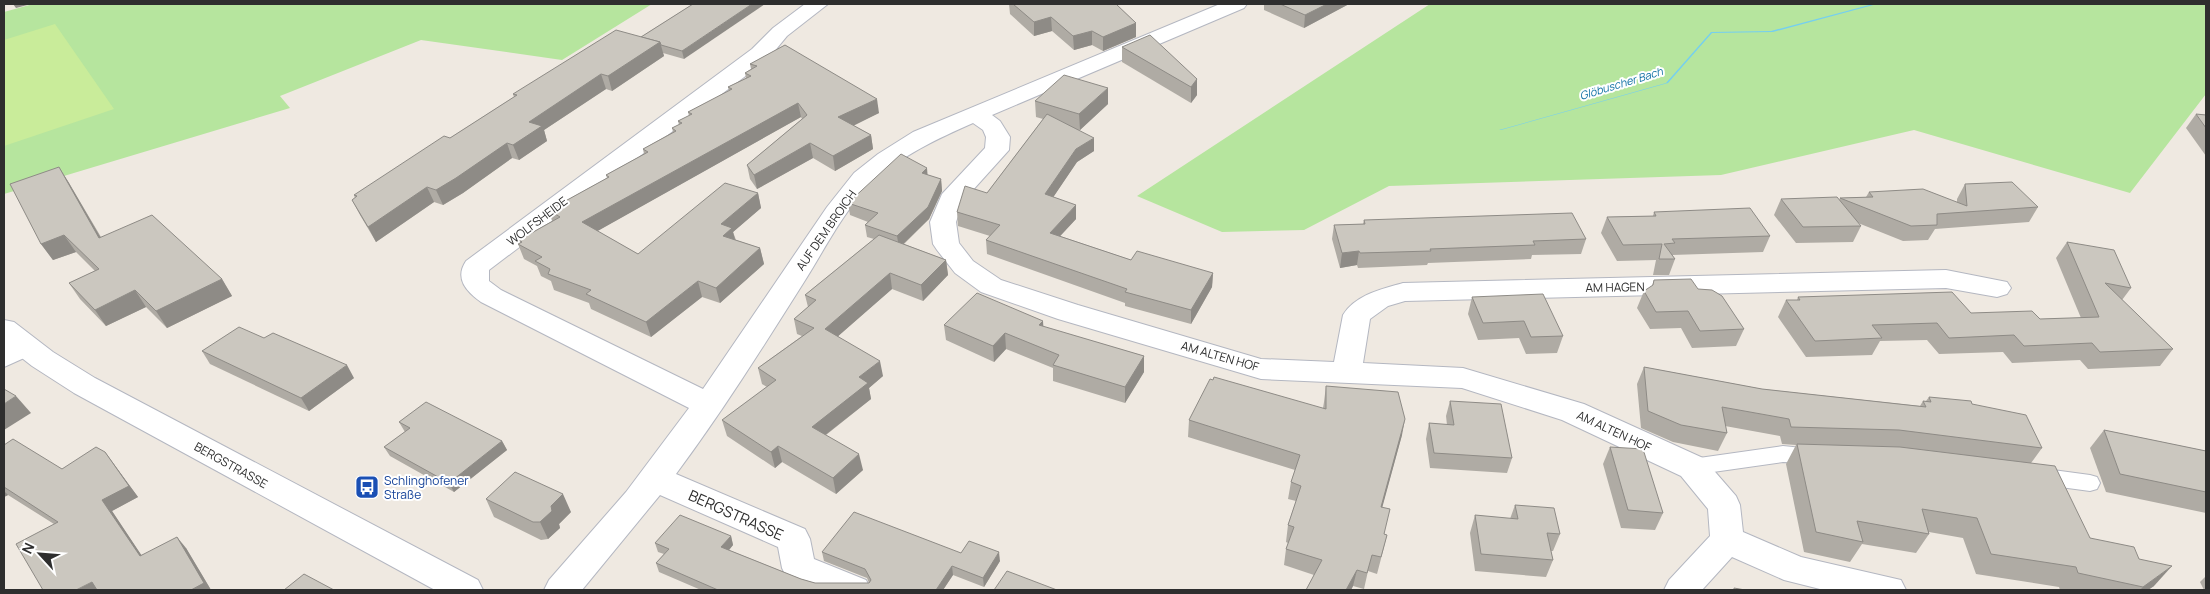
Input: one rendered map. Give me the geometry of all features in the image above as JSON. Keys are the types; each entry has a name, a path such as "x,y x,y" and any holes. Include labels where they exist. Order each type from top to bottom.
{"street":[{"name":"WOLFSHEIDE","path":"709,406 491,296 476,285 475,267 760,54 780,32 818,4"},
{"name":"AUF DEM BROICH","path":"561,590 589,561 709,406 836,212 863,178 886,159 922,137 1237,4"},
{"name":"AM ALTEN HOF","path":"977,115 992,126 998,137 997,150 952,198 943,222 946,244 964,267 991,286 1261,369 1463,378 1573,412 1692,466 1724,505 1727,540"},
{"name":"AM HAGEN","path":"1350,372 1348,360 1357,315 1378,300 1403,292 1946,279 1997,288"},
{"name":"BERGSTRASSE","path":"10,344 305,506 466,590"},
{"name":"BERGSTRASSE","path":"654,478 793,539 800,568 854,590"},
{"path":"1682,590 1727,540 1796,570 1888,590"}],"lane":[{"path":"1692,466 1783,454 1831,456"},
{"path":"2022,474 2090,483"}],"green space":[{"path":"33,4 652,4 562,60 421,40 280,96 290,108 4,194 4,12"},
{"path":"1430,4 2206,4 2206,94 2130,193 1914,130 1721,175 1389,186 1304,230 1222,232 1137,196"},
{"path":"55,24 114,109 4,146 4,40"}],"water":[{"name":"Glöbuscher Bach","path":"1877,4 1773,32 1712,33 1668,83 1499,130 1666,83 1711,32 1771,31"}],"building":[{"path":"693,4 752,4 682,51 641,37"},
{"path":"1013,4 1116,4 1136,23 1103,37 1092,31 1073,36 1051,17 1034,22"},
{"path":"1280,4 1327,4 1305,15"},
{"path":"616,30 660,42 608,76 601,74 529,122 542,126 513,145 507,143 436,190 427,187 368,227 352,200 357,196 354,195 444,136 450,138 517,95 513,94"},
{"path":"1150,35 1197,79 1191,87 1122,47"},
{"path":"785,45 877,99 838,117 871,135 833,156 810,143 754,175 747,165 807,115 798,103 582,222 638,254 725,183 758,193 721,224 732,228 723,236 760,248 716,288 698,281 646,322 586,294 591,290 548,274 550,269 535,261 542,257 518,244 522,242 519,240 560,217 549,210 609,177 606,175 648,152 643,149 676,131 672,128 682,123 678,121 692,114 688,112 732,89 728,87 751,76 745,73 757,66 750,64"},
{"path":"1064,75 1108,88 1079,114 1035,101"},
{"path":"1047,114 1094,138 1076,149 1045,194 1076,205 1050,233 1131,260 1137,251 1213,273 1191,310 1125,292 1127,289 986,240 1000,225 957,212 965,186 987,193"},
{"path":"2196,114 2206,115 2206,128"},
{"path":"901,154 927,168 922,173 941,179 928,207 897,236 865,225 878,213 848,203"},
{"path":"59,167 99,238 152,215 222,279 156,311 135,290 95,310 69,283 99,269 64,235 41,244 10,184"},
{"path":"2012,182 2038,207 1937,214 1937,225 1911,226 1840,198 1873,197 1869,192 1923,189 1967,206 1965,184"},
{"path":"1837,197 1861,226 1803,227 1781,199"},
{"path":"1750,208 1770,236 1672,239 1675,243 1664,244 1675,259 1659,259 1662,244 1623,245 1607,217 1656,216 1654,212"},
{"path":"1572,213 1586,239 1533,241 1535,245 1430,249 1431,251 1360,253 1359,251 1342,253 1334,225 1365,224 1364,220"},
{"path":"879,235 946,260 921,285 890,273 825,329 880,361 859,377 868,383 812,427 859,454 833,478 778,446 771,452 722,420 776,380 758,368 814,328 794,319 816,300 805,295"},
{"path":"2067,242 2114,250 2131,288 2105,283 2173,349 2100,352 2092,343 2024,346 2014,335 1949,338 1937,323 1872,325 1882,338 1815,341 1786,300 1800,300 1798,297 1952,292 1971,313 2032,311 2040,319 2099,317"},
{"path":"1691,279 1698,289 1712,290 1722,296 1744,329 1700,331 1688,311 1656,312 1644,291 1653,285 1654,280"},
{"path":"977,293 1043,321 1039,325 1144,356 1125,387 1053,365 1059,355 1005,333 993,346 944,325"},
{"path":"1543,294 1563,336 1531,337 1524,321 1483,323 1472,297"},
{"path":"239,327 264,338 273,333 347,365 301,398 202,351"},
{"path":"1644,367 1762,389 1926,407 1923,401 1931,402 1929,397 1971,401 1972,404 2026,415 2042,448 1899,430 1791,427 1789,419 1722,407 1727,433 1681,425 1648,411"},
{"path":"1214,377 1326,409 1326,386 1398,392 1405,419 1381,507 1390,509 1384,534 1387,535 1381,557 1372,555 1367,573 1357,570 1346,590 1306,590 1322,560 1286,549 1294,527 1288,525 1301,486 1291,482 1300,455 1189,420 1210,379 1213,380"},
{"path":"4,389 16,396 4,404"},
{"path":"1450,401 1501,404 1512,458 1434,453 1429,423 1454,425"},
{"path":"426,402 502,441 449,483 384,447 410,428 399,422"},
{"path":"2104,430 2206,451 2206,492 2120,474"},
{"path":"13,439 62,469 96,447 105,452 129,486 102,500 140,556 177,537 204,583 191,590 97,590 92,582 76,590 43,590 16,544 58,522 4,487 4,445"},
{"path":"1797,444 1900,447 2055,466 2090,538 2134,547 2139,559 2172,566 2143,587 2078,573 2076,567 1991,554 1977,518 1922,509 1929,534 1857,521 1863,542 1816,532"},
{"path":"1610,447 1643,449 1663,513 1628,510"},
{"path":"515,472 563,494 551,506 552,511 540,522 533,522 486,499"},
{"path":"1515,505 1554,508 1560,534 1547,533 1553,560 1481,554 1475,515 1518,519"},
{"path":"854,512 961,553 969,541 999,552 983,578 952,566 936,590 718,590 656,563 669,549 655,543 680,515 731,536 721,547 801,579 815,583 869,583 871,580 865,569 822,552"},
{"path":"1007,571 1057,590 994,590"},
{"path":"304,574 334,590 284,590"}],"place":[{"name":"Schlinghofener Straße","path":"367,487"}]}
